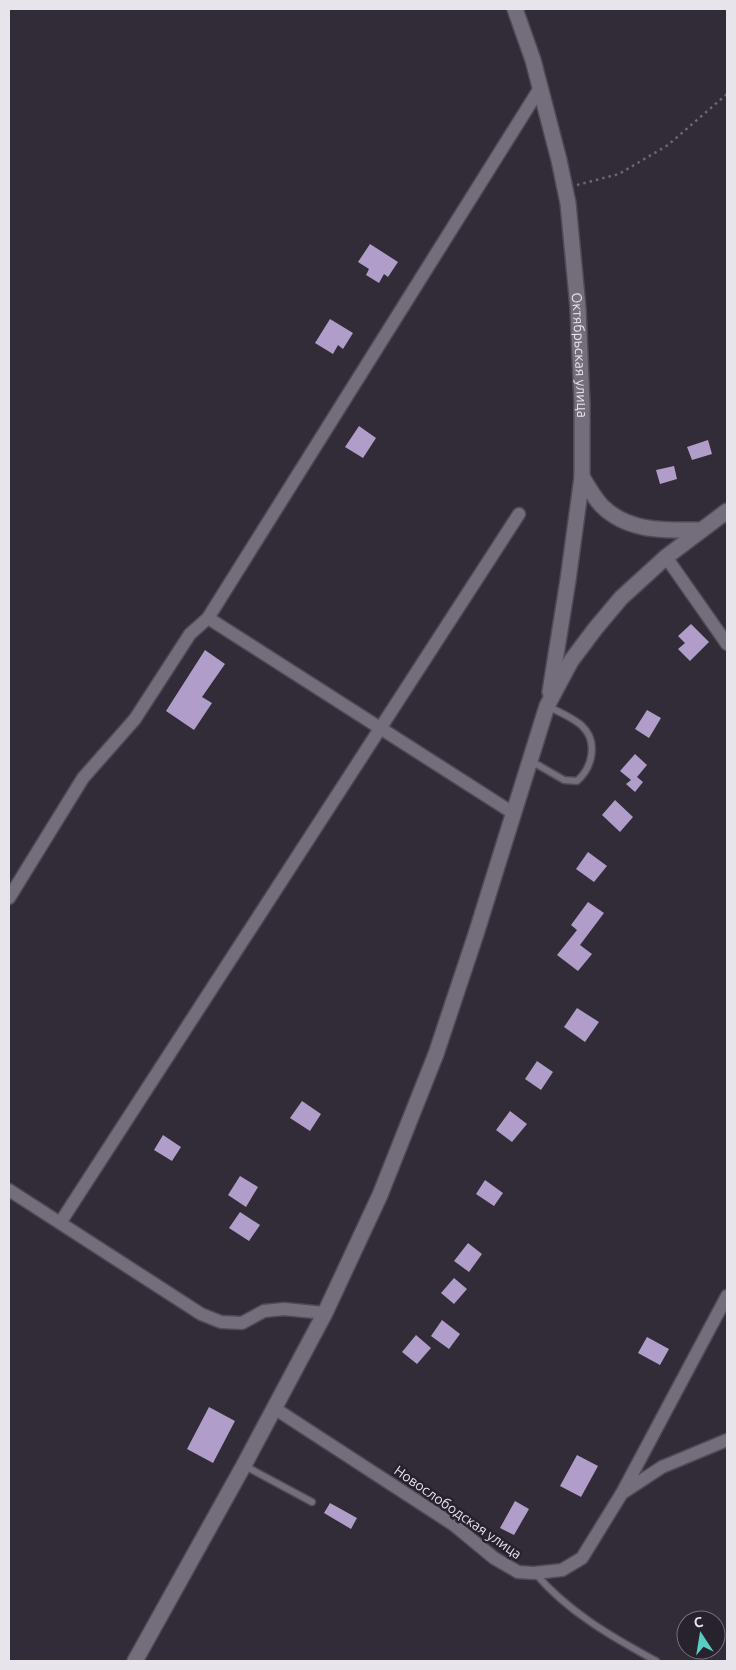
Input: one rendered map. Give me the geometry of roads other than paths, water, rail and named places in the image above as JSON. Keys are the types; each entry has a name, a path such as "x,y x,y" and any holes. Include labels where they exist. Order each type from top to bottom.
{"street":[{"name":"Октябрьская улица","path":"515,9 530,52 565,188 574,254 578,308 582,404 582,476 568,580 547,706"},
{"path":"9,898 83,778 135,719 190,634 208,618 540,88"},
{"path":"582,476 601,505 620,520 640,527 660,530 702,530"},
{"path":"135,1661 244,1465 325,1313 380,1195 436,1054 476,934 547,706 571,661 621,598 666,557 727,511"},
{"path":"60,1223 519,514"},
{"path":"666,557 727,644"},
{"path":"208,618 513,813"},
{"path":"9,1190 201,1314 220,1322 242,1323 264,1311 284,1309 325,1313"},
{"name":"Новослободская улица","path":"274,1408 454,1525 494,1558 518,1572 534,1573 562,1570 582,1558 622,1493 727,1296"},
{"path":"622,1493 662,1466 727,1440"}],"lane":[{"path":"530,760 564,780 577,781 584,774 592,755 592,741 581,725 547,706"},
{"path":"244,1465 312,1502"},
{"path":"534,1573 546,1587 573,1611 624,1644 656,1661"}]}
